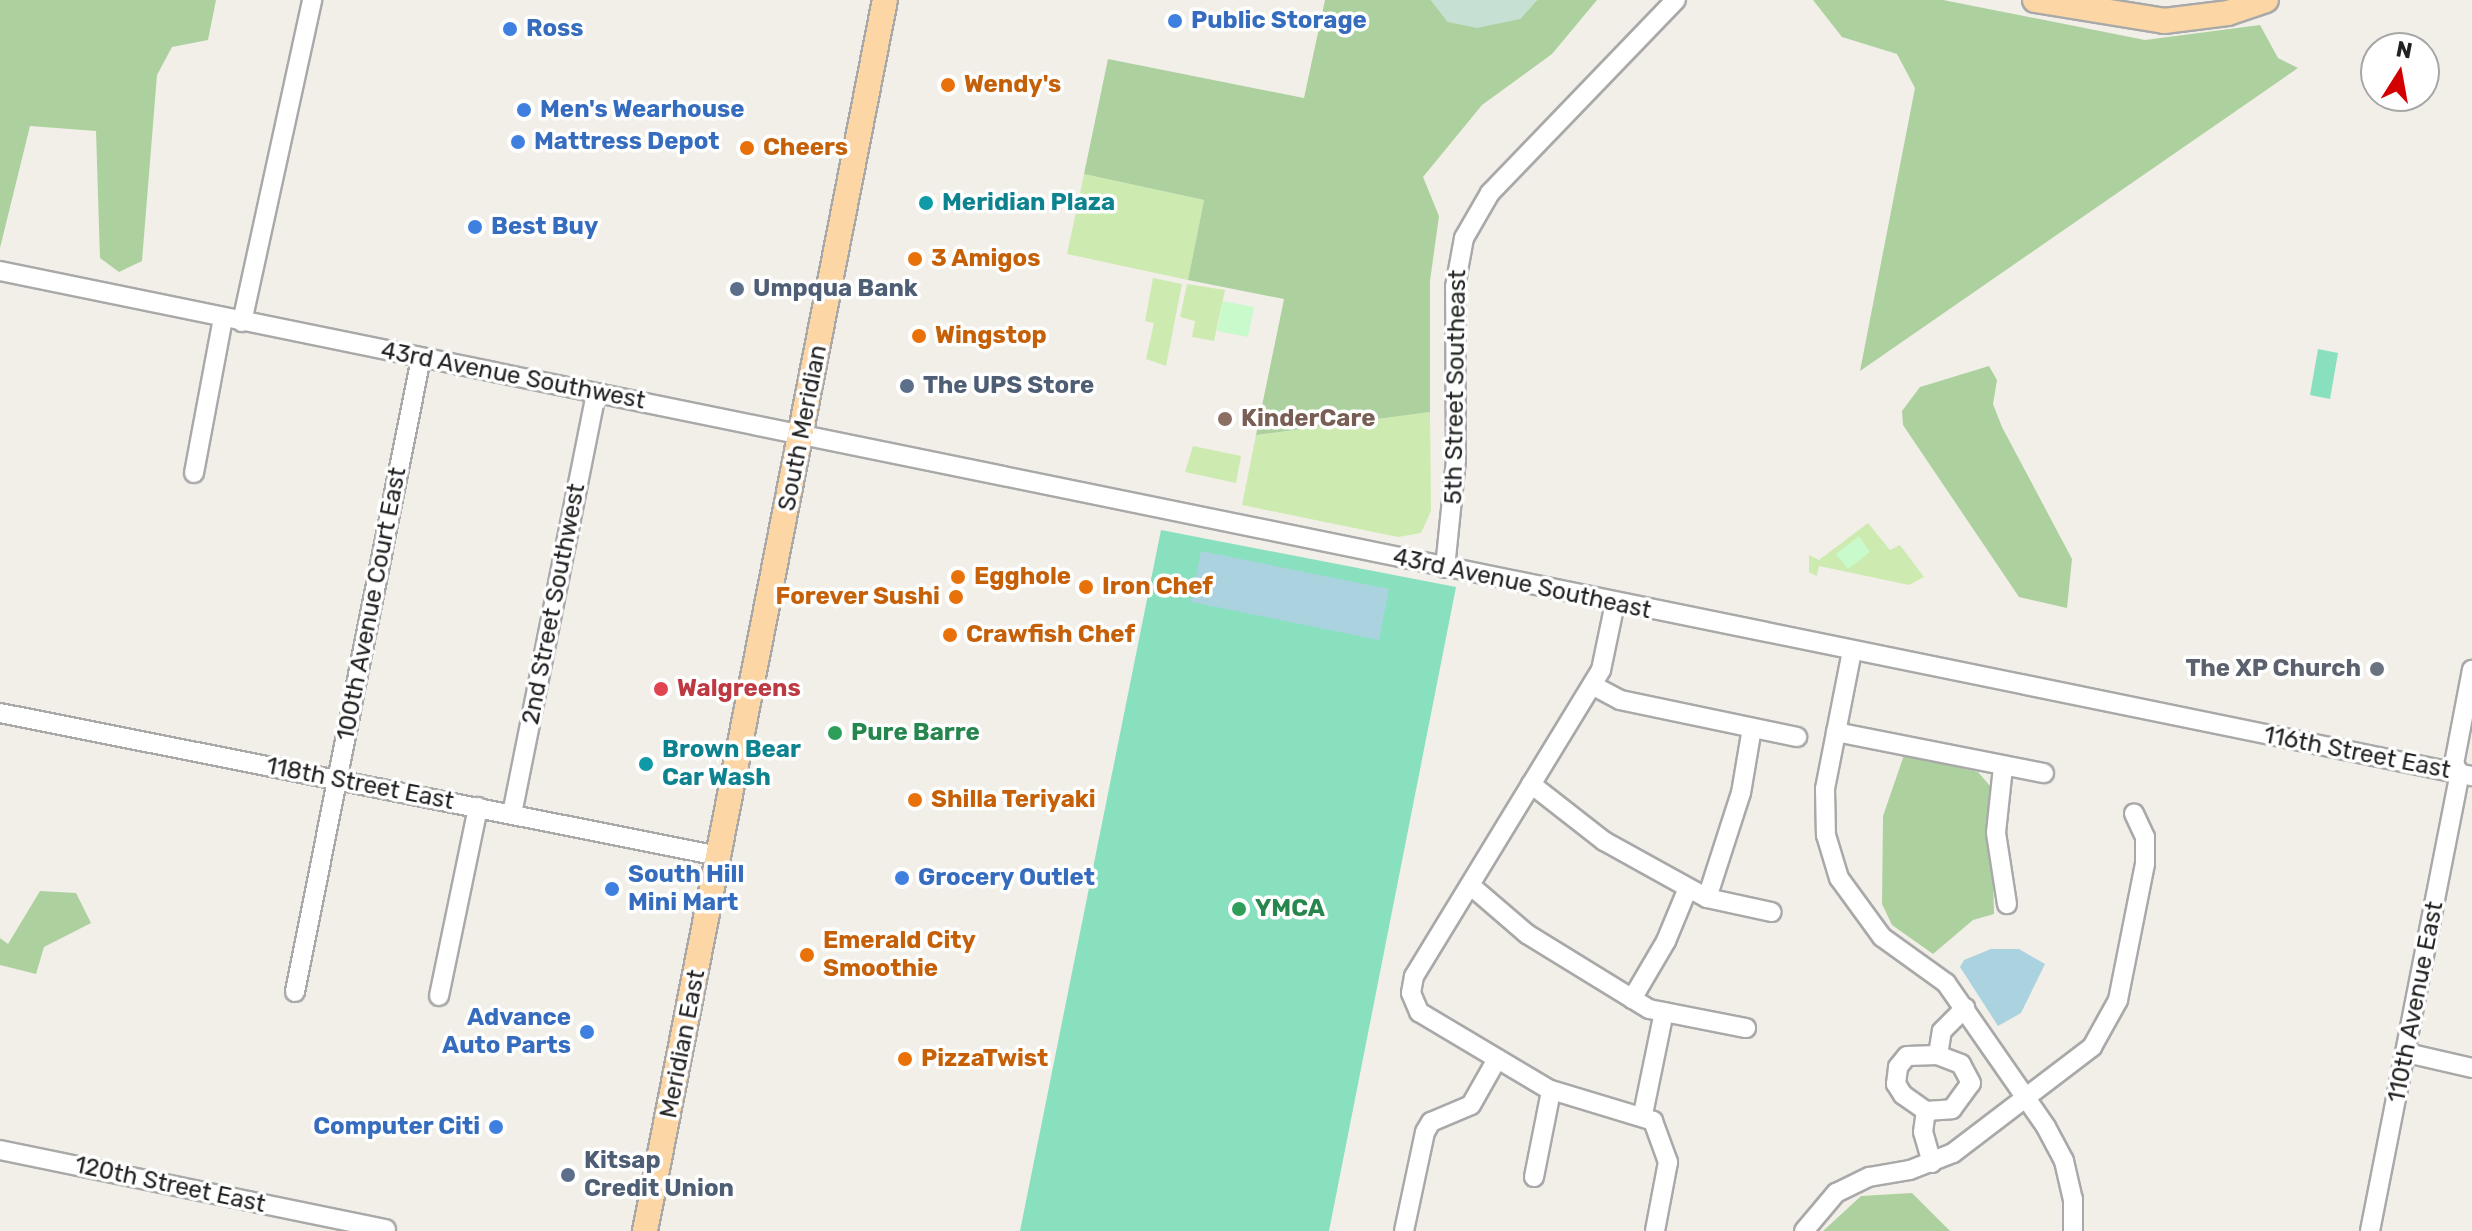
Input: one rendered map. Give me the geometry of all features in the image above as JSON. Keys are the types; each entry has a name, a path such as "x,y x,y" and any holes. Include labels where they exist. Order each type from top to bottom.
{"main road":[{"name":"South Meridian","path":"719,856 885,0"},
{"path":"2035,0 2164,21 2228,13 2266,0"},
{"name":"Meridian East","path":"645,1231 719,856"}],"street":[{"path":"194,473 312,0"},
{"name":"5th Street Southeast","path":"1445,568 1456,460 1455,287 1464,238 1490,193 1676,0"},
{"path":"0,271 233,320"},
{"name":"43rd Avenue Southwest","path":"233,320 802,434"},
{"name":"100th Avenue Court East","path":"295,992 421,358"},
{"name":"2nd Street Southwest","path":"512,814 596,393"},
{"name":"43rd Avenue Southeast","path":"802,434 2242,730"},
{"path":"1615,603 1601,670 1414,976 1411,993 1419,1012 1551,1091 1643,1114 1660,1130 1667,1153 1655,1231"},
{"path":"1852,651 1824,812 1839,878 1874,929 1946,983 2028,1100 2064,1161 2073,1199 2073,1231"},
{"name":"110th Avenue East","path":"2370,1231 2466,775 2454,764 2472,670"},
{"path":"1592,685 1620,700 1797,737"},
{"name":"118th Street East","path":"0,713 719,856"},
{"path":"1707,898 1741,793 1752,728"},
{"name":"116th Street East","path":"2242,730 2466,775"},
{"path":"1836,732 2044,773"},
{"path":"2003,767 1996,833 2007,904"},
{"path":"1531,784 1604,841 1688,888 1707,898 1771,912"},
{"path":"439,996 478,807"},
{"path":"1804,1231 1821,1206 1853,1183 1932,1163 2028,1100 2092,1047 2118,1000 2147,851 2134,813"},
{"path":"1470,885 1527,934 1632,999 1664,1012 1746,1028"},
{"path":"1632,999 1666,941 1688,888"},
{"path":"1938,1055 1942,1031 1965,1008"},
{"path":"1643,1114 1664,1012"},
{"path":"2407,1053 2472,1068"},
{"path":"1938,1055 1961,1064 1971,1083 1952,1109 1926,1111 1903,1095 1896,1084 1898,1067 1907,1056 1938,1055"},
{"path":"1404,1231 1425,1132 1431,1122 1471,1105 1497,1059"},
{"path":"1534,1177 1551,1091"},
{"path":"1926,1111 1923,1132 1932,1163"},
{"name":"120th Street East","path":"0,1150 386,1229"}],"green space":[{"path":"0,0 216,0 208,40 172,47 157,75 142,261 119,272 100,258 96,131 30,126 0,248"},
{"path":"1325,0 1431,0 1448,22 1520,19 1537,0 1597,0 1552,54 1482,105 1423,177 1439,216 1430,281 1430,412 1256,435 1284,299 1188,280 1204,200 1084,174 1108,59 1304,98"},
{"path":"1431,0 1537,0 1520,19 1477,28 1448,22"},
{"path":"1813,0 1943,0 2145,40 2260,25 2278,58 2298,68 1860,371 1915,88 1897,54 1842,37"},
{"path":"1084,174 1204,200 1188,280 1067,254"},
{"path":"1153,278 1182,284 1166,366 1146,359 1154,323 1145,321"},
{"path":"1187,284 1225,290 1214,341 1192,337 1195,321 1180,317"},
{"path":"1223,301 1254,307 1248,337 1217,331"},
{"path":"2318,349 2338,353 2330,399 2310,395"},
{"path":"1989,366 1997,380 1993,404 2002,427 2072,559 2067,608 2019,597 1903,425 1902,411 1920,387"},
{"path":"1430,412 1431,511 1421,533 1398,537 1242,505 1256,435"},
{"path":"1193,446 1241,456 1236,483 1185,472"},
{"path":"1868,523 1890,550 1900,545 1924,577 1909,585 1819,566 1817,576 1809,572 1809,555 1819,560"},
{"name":"YMCA","path":"1161,530 1456,587 1329,1231 1020,1231"},
{"path":"1859,536 1870,552 1848,569 1836,554"},
{"path":"1904,755 1978,772 1991,787 1994,914 1973,920 1933,954 1892,925 1882,904 1883,816"},
{"path":"40,891 76,893 91,923 44,947 36,974 0,965 0,938 8,944"},
{"path":"1912,1193 1950,1231 1823,1231 1861,1196"}],"water":[{"path":"1201,551 1389,589 1379,640 1191,602"},
{"path":"1991,949 2019,949 2045,964 2021,1013 1998,1026 1960,967 1964,960"}],"place":[{"name":"Public Storage","path":"1175,21"},
{"name":"Ross","path":"510,29"},
{"name":"Wendy's","path":"948,85"},
{"name":"Men's Wearhouse","path":"524,110"},
{"name":"Mattress Depot","path":"518,142"},
{"name":"Cheers","path":"747,148"},
{"name":"Meridian Plaza","path":"926,203"},
{"name":"Best Buy","path":"475,227"},
{"name":"3 Amigos","path":"915,259"},
{"name":"Umpqua Bank","path":"737,289"},
{"name":"Wingstop","path":"919,336"},
{"name":"The UPS Store","path":"907,386"},
{"name":"KinderCare","path":"1225,419"},
{"name":"Egghole","path":"958,577"},
{"name":"Iron Chef","path":"1086,587"},
{"name":"Forever Sushi","path":"956,597"},
{"name":"Crawfish Chef","path":"950,635"},
{"name":"The XP Church","path":"2377,669"},
{"name":"Walgreens","path":"661,689"},
{"name":"Pure Barre","path":"835,733"},
{"name":"Brown Bear Car Wash","path":"646,764"},
{"name":"Shilla Teriyaki","path":"915,800"},
{"name":"Grocery Outlet","path":"902,878"},
{"name":"South Hill Mini Mart","path":"612,889"},
{"name":"YMCA","path":"1239,909"},
{"name":"Emerald City Smoothie","path":"807,955"},
{"name":"Advance Auto Parts","path":"587,1032"},
{"name":"PizzaTwist","path":"905,1059"},
{"name":"Computer Citi","path":"496,1127"},
{"name":"Kitsap Credit Union","path":"568,1175"}]}
